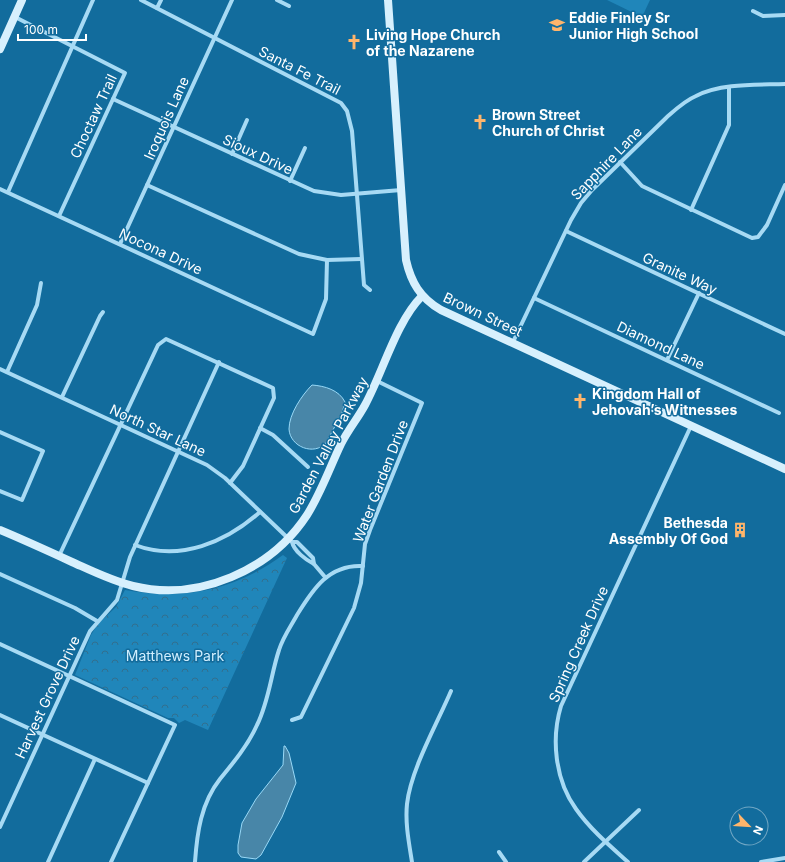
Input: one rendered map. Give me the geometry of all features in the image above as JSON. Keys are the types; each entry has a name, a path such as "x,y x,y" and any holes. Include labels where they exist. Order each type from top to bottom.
{"main road":[{"path":"0,49 22,0"},
{"name":"Brown Street","path":"388,0 408,269 415,286 422,296 441,310 785,469"},
{"name":"Garden Valley Parkway","path":"0,530 122,583 143,588 171,590 190,589 218,583 257,564 290,540 312,507 342,444 365,405 409,312 422,296"}],"street":[{"path":"8,192 93,0"},
{"name":"Santa Fe Trail","path":"141,0 341,103 346,108 352,131 364,285 370,290"},
{"path":"157,8 161,0"},
{"name":"Iroquois Lane","path":"120,244 232,0"},
{"path":"277,0 289,6"},
{"path":"753,11 763,16 785,14"},
{"name":"Choctaw Trail","path":"15,17 125,72 59,216"},
{"name":"Sapphire Lane","path":"513,342 581,203 620,162 680,105 696,95 729,88 785,84"},
{"path":"691,210 729,125 729,88"},
{"name":"Sioux Drive","path":"113,99 290,181 323,194 356,195 401,190"},
{"path":"232,154 247,120"},
{"path":"290,181 304,148"},
{"path":"620,162 642,186 752,238 758,237 767,225 785,186"},
{"path":"147,185 299,254 327,260 361,259"},
{"name":"Nocona Drive","path":"0,189 313,334 326,299 327,260"},
{"name":"Granite Way","path":"566,231 785,334"},
{"path":"7,372 37,305 41,283"},
{"path":"667,360 699,294"},
{"name":"Diamond Lane","path":"534,298 779,413"},
{"path":"62,397 100,316 104,312"},
{"path":"59,556 158,345 163,340 170,339 270,386 274,391 274,398 243,466 230,483"},
{"name":"Harvest Grove Drive","path":"0,827 90,631 96,621 117,600 127,564 135,545 219,362"},
{"name":"North Star Lane","path":"0,369 207,465 230,483 290,540 293,547 308,561 314,564 325,576"},
{"name":"Water Garden Drive","path":"292,720 301,717 354,608 361,583 365,544 422,403 376,381"},
{"name":"Spring Creek Drive","path":"628,862 606,842 576,810 568,796 556,754 559,714 692,426"},
{"path":"260,428 273,435 308,467"},
{"path":"0,432 43,451 22,500 0,491"},
{"path":"135,545 146,549 168,551 202,546 237,531 260,512"},
{"path":"195,862 198,826 208,800 219,780 251,738 266,704 278,654 284,638 314,587 325,576 346,567 363,566"},
{"path":"0,574 75,608 96,621"},
{"path":"0,644 175,725 112,862"},
{"path":"412,862 407,815 409,795 418,766 451,691"},
{"path":"0,716 148,783"},
{"path":"48,862 95,759"},
{"path":"584,862 639,810"},
{"path":"499,852 506,862"},
{"path":"761,862 785,858"}],"green space":[{"path":"607,0 650,0 642,17"},
{"name":"Matthews Park","path":"283,555 287,558 208,730 185,720 179,723 174,718 168,718 75,675 91,635 98,624 116,607 125,590 168,594 208,590 246,577"}],"shaded area":[{"path":"312,385 331,389 339,394 345,402 342,413 326,443 321,447 309,449 303,448 294,441 290,435 289,429 291,417 297,405"},
{"path":"284,746 289,753 296,783 282,817 261,855 256,859 241,857 238,853 238,845 242,823 256,799 283,765"}],"place":[{"name":"Eddie Finley Sr Junior High School","path":"557,25"},
{"name":"Living Hope Church of the Nazarene","path":"354,42"},
{"name":"Brown Street Church of Christ","path":"480,122"},
{"name":"Kingdom Hall of Jehovah’s Witnesses","path":"580,401"},
{"name":"Bethesda Assembly Of God","path":"740,530"}]}
